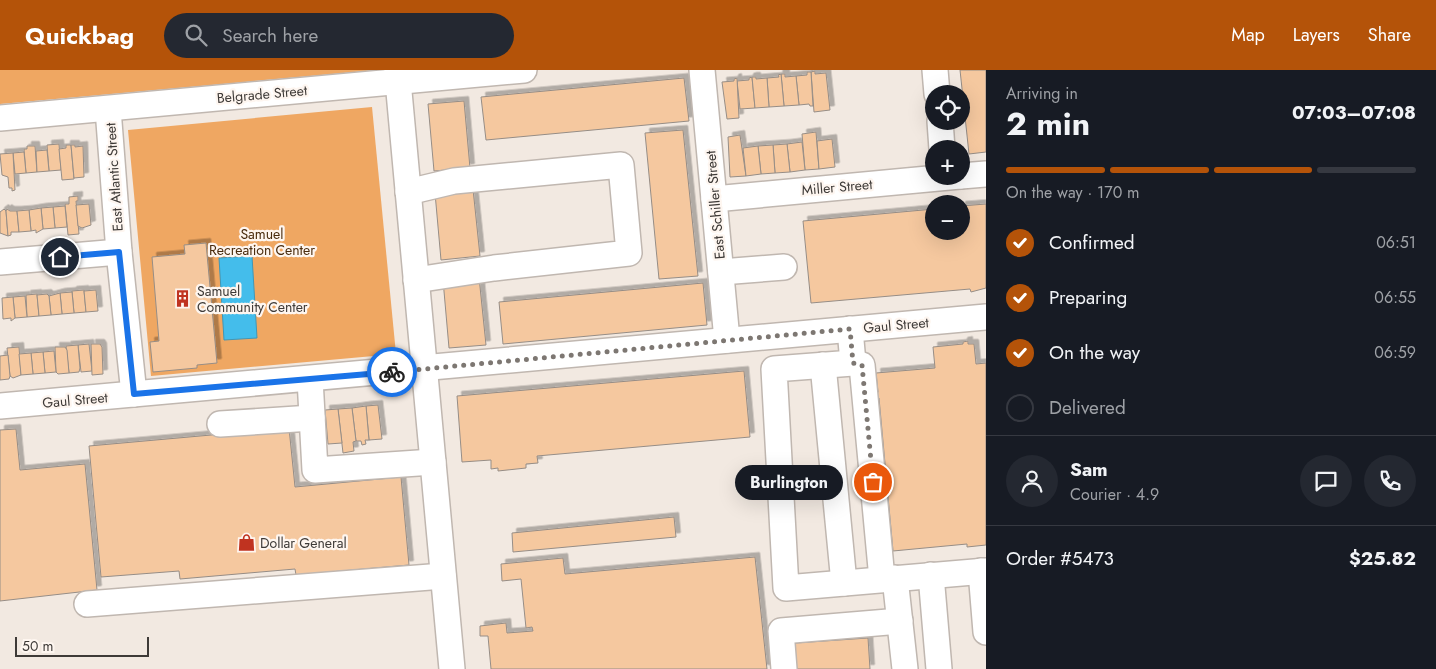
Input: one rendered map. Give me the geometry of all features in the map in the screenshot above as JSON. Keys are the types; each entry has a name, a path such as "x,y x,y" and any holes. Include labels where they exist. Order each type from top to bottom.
{"street":[{"name":"Belgrade Street","path":"0,118 108,109 398,76 524,70"},
{"name":"East Schiller Street","path":"702,70 726,340"},
{"path":"935,70 936,85"},
{"path":"398,76 452,669"},
{"name":"East Atlantic Street","path":"108,109 119,252 134,394"},
{"path":"408,192 454,181 621,165 629,253 494,268 416,280"},
{"name":"Miller Street","path":"970,175 986,174"},
{"name":"Miller Street","path":"714,198 925,179"},
{"path":"0,262 119,252"},
{"path":"721,272 784,267"},
{"name":"Gaul Street","path":"0,406 986,317"},
{"path":"850,329 853,363"},
{"path":"905,669 900,621 889,578 862,365 853,363 774,369 786,588 889,578 984,571 986,632"},
{"path":"823,365 844,583"},
{"path":"310,379 315,470 433,462"},
{"path":"220,424 312,418"},
{"path":"932,575 939,669"},
{"path":"87,604 443,576"},
{"path":"784,669 781,631 900,621"}],"green space":[{"path":"0,70 377,70 0,104"},
{"name":"Samuel Recreation Center","path":"372,107 396,354 151,376 128,130"}],"water":[{"path":"252,256 257,338 224,340 219,258"}],"building":[{"path":"960,70 986,70 986,152 970,154 970,140 968,140 966,130 970,130 970,85 962,85"},
{"path":"815,71 815,74 826,73 830,110 814,112 811,72"},
{"path":"807,72 811,72 813,106 809,104 799,105 796,76 807,75"},
{"path":"781,74 785,74 785,77 796,76 799,105 784,106"},
{"path":"781,74 784,106 769,107 767,78 779,77 778,75"},
{"path":"752,77 755,108 740,109 737,81 749,80"},
{"path":"752,77 756,77 756,79 767,78 769,107 755,108"},
{"path":"684,78 689,121 486,140 481,97"},
{"path":"737,78 739,118 727,119 722,82 734,81"},
{"path":"464,101 470,168 434,171 428,104"},
{"path":"683,130 698,276 659,279 645,133"},
{"path":"816,132 819,169 805,170 802,134"},
{"path":"740,135 746,176 730,177 728,137"},
{"path":"832,139 835,167 819,169 817,141"},
{"path":"802,142 805,170 790,172 787,144"},
{"path":"59,144 61,170 49,171 47,145"},
{"path":"787,144 790,172 775,173 773,145"},
{"path":"66,145 71,145 74,179 62,180 59,149 66,148"},
{"path":"71,145 75,145 75,147 83,146 84,177 74,178"},
{"path":"773,145 775,173 761,174 758,146"},
{"path":"27,146 35,146 37,172 26,173 24,149 27,149"},
{"path":"758,146 761,174 746,176 743,148"},
{"path":"47,150 49,171 37,172 36,151"},
{"path":"24,152 26,173 15,174 13,153"},
{"path":"13,153 15,190 12,191 12,188 9,188 8,177 2,175 0,154"},
{"path":"473,189 480,256 441,260 435,193"},
{"path":"78,196 78,201 76,201 79,234 68,235 65,204 69,204 69,197"},
{"path":"89,204 91,225 82,228 78,226 76,205"},
{"path":"986,204 986,288 971,292 970,289 811,303 803,221 925,210 925,240 970,240 970,205"},
{"path":"65,206 67,227 55,228 53,207"},
{"path":"53,207 55,228 43,229 41,208"},
{"path":"41,208 43,229 36,233 36,230 31,231 29,210"},
{"path":"4,209 6,211 8,236 0,233 0,212"},
{"path":"7,209 17,211 19,232 11,232 11,235 8,236 6,211"},
{"path":"29,210 31,231 19,232 17,211"},
{"name":"Samuel Community Center","path":"206,243 217,363 197,365 197,368 153,372 150,342 159,341 152,257 185,254 184,245"},
{"path":"479,277 486,345 449,348 443,280"},
{"path":"703,283 707,325 503,344 499,302"},
{"path":"84,290 86,312 74,313 72,291"},
{"path":"96,290 98,311 86,312 84,291"},
{"path":"72,292 74,313 62,314 60,293"},
{"path":"60,293 62,314 51,315 49,296"},
{"path":"37,294 39,316 27,317 26,295"},
{"path":"47,294 49,296 51,315 39,316 37,295"},
{"path":"25,296 27,317 15,318 13,297"},
{"path":"13,297 15,318 11,321 11,318 3,319 2,298"},
{"path":"968,341 968,344 974,344 976,364 986,363 986,545 967,547 967,544 893,551 879,398 876,395 878,392 876,373 935,368 933,347 963,344 963,342"},
{"path":"89,344 92,371 81,372 78,345"},
{"path":"91,344 100,344 102,347 103,374 92,375"},
{"path":"78,345 79,372 69,373 66,346"},
{"path":"19,347 21,375 13,378 10,376 7,348"},
{"path":"55,347 65,347 67,350 69,373 58,374 56,372"},
{"path":"54,351 56,372 45,373 43,352"},
{"path":"43,352 45,373 33,374 31,353"},
{"path":"31,353 33,374 21,375 19,354"},
{"path":"8,355 10,376 9,379 0,380 0,356"},
{"path":"744,371 750,437 537,456 538,463 526,464 526,468 498,471 498,468 491,469 491,460 462,462 457,396"},
{"path":"378,405 382,439 369,440 366,406"},
{"path":"366,406 369,440 365,440 366,444 362,445 361,441 356,441 352,408"},
{"path":"352,408 356,441 353,442 354,451 343,453 338,409"},
{"path":"338,409 342,443 328,444 325,410"},
{"path":"289,428 295,487 401,477 409,565 296,575 295,569 180,579 179,571 101,577 89,446"},
{"path":"16,429 20,470 85,464 97,590 0,601 0,430"},
{"path":"674,517 676,537 513,552 512,533"},
{"path":"755,557 767,669 491,669 488,636 480,636 480,626 506,623 507,633 533,631 532,627 526,628 521,579 502,581 501,564 563,558 565,574"},
{"path":"868,638 870,669 796,669 795,643"}],"way so far":[{"path":"392,372 850,329 853,363 862,365 873,482"}],"place":[{"name":"Samuel Community Center","path":"183,299"},
{"name":"Burlington","path":"873,482"},
{"name":"Dollar General","path":"246,543"}],"route":[{"path":"60,257 119,252 134,394 392,372"}]}
